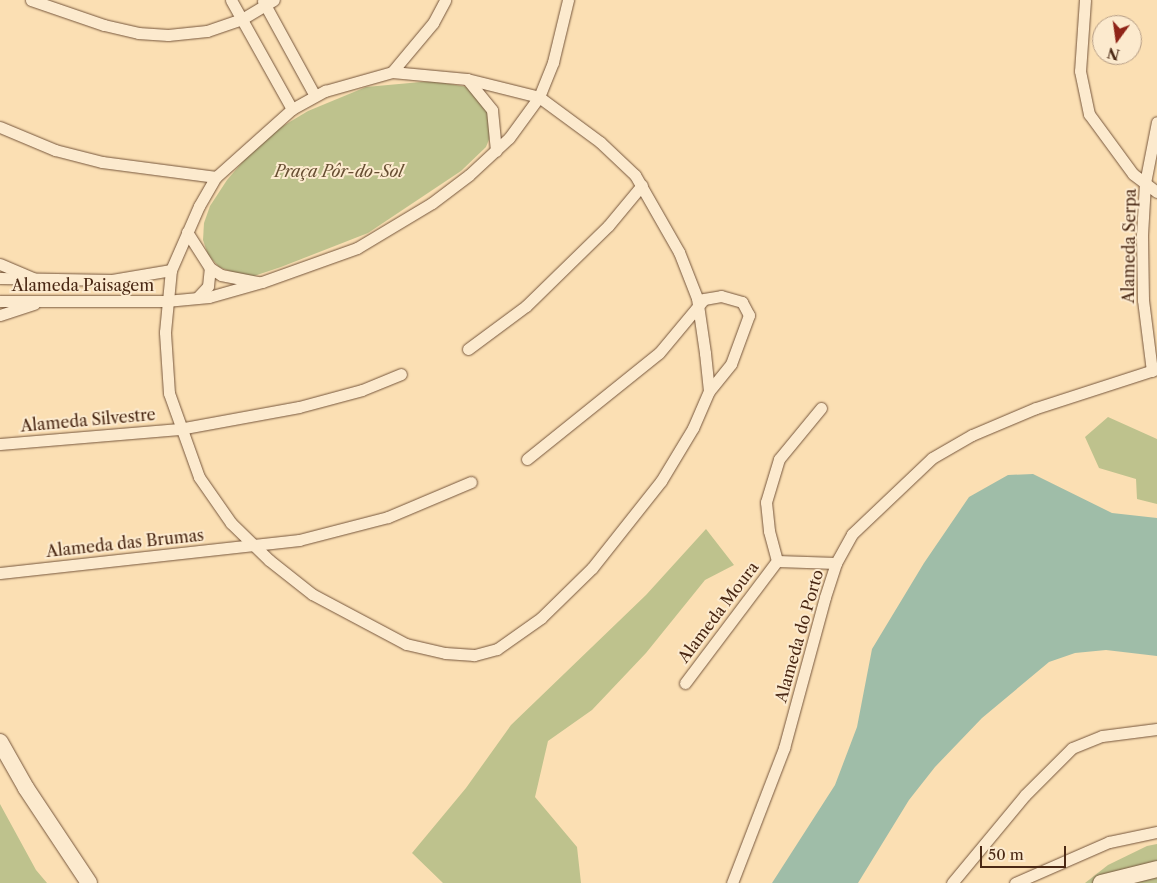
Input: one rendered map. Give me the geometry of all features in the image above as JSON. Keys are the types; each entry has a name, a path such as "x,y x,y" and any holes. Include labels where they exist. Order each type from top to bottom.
{"street":[{"path":"31,0 138,33 168,35 207,31 242,19 268,2 315,96"},
{"path":"231,0 292,109"},
{"path":"392,72 433,23 445,0"},
{"path":"166,301 197,298 262,282 357,248 396,226 469,175 496,151 530,114 553,62 568,0"},
{"path":"1086,0 1080,71 1089,114 1133,174 1157,192"},
{"path":"527,459 659,353 697,305 708,298 721,296 742,302 749,311 731,364 709,391 693,428 661,481 592,568 541,618 497,649 464,654 406,644 312,594 253,546 231,523 199,477 179,429 169,393 165,332 166,301 171,270 216,177 254,139 292,109 315,96 360,79 392,72 467,79 539,97 600,142 642,185 679,252 697,305 709,391"},
{"path":"467,79 492,110 496,151"},
{"name":"Alameda Serpa","path":"1154,370 1143,300 1145,183 1157,122"},
{"path":"0,127 55,150 102,162 216,177"},
{"path":"468,349 526,306 608,226 642,185"},
{"path":"188,232 210,268 221,275 262,282"},
{"path":"0,264 40,280"},
{"path":"197,298 208,286 210,268"},
{"name":"Alameda Paisagem","path":"0,278 25,281 112,280 171,270"},
{"path":"23,302 25,281"},
{"name":"Alameda Paisagem","path":"0,301 166,301"},
{"path":"0,315 42,301"},
{"name":"Alameda do Porto","path":"732,883 784,748 836,563 852,534 932,458 972,435 1036,408 1154,370"},
{"name":"Alameda Silvestre","path":"0,444 179,429 299,407 362,390 401,374"},
{"path":"821,408 779,459 766,502 777,561 836,563"},
{"name":"Alameda das Brumas","path":"0,573 299,540 388,517 471,482"},
{"name":"Alameda Moura","path":"685,683 777,561"},
{"path":"952,883 1024,795 1072,748 1102,736 1157,729"},
{"path":"0,742 26,788 89,883"},
{"path":"1015,883 1108,842 1157,832"},
{"path":"1101,883 1157,869"}],"green space":[{"name":"Praça Pôr-do-Sol","path":"432,81 474,88 485,100 492,132 486,147 461,171 368,233 254,276 237,274 219,267 208,255 203,240 204,223 210,206 227,180 252,151 278,129 308,111 366,87"},
{"path":"1108,417 1157,439 1157,504 1137,499 1136,479 1099,468 1085,437"},
{"path":"706,529 734,565 705,580 646,653 592,710 548,741 535,797 577,847 581,883 443,883 412,853 466,788 511,725 646,595"},
{"path":"0,804 36,870 47,883 0,883"},
{"path":"1157,844 1157,883 1085,883 1108,865 1147,846"}],"shaded area":[{"path":"1033,474 1112,513 1157,518 1157,656 1106,650 1075,653 1049,662 982,718 935,767 909,800 858,883 772,883 835,785 857,727 872,649 924,563 969,497 1008,475"}]}
